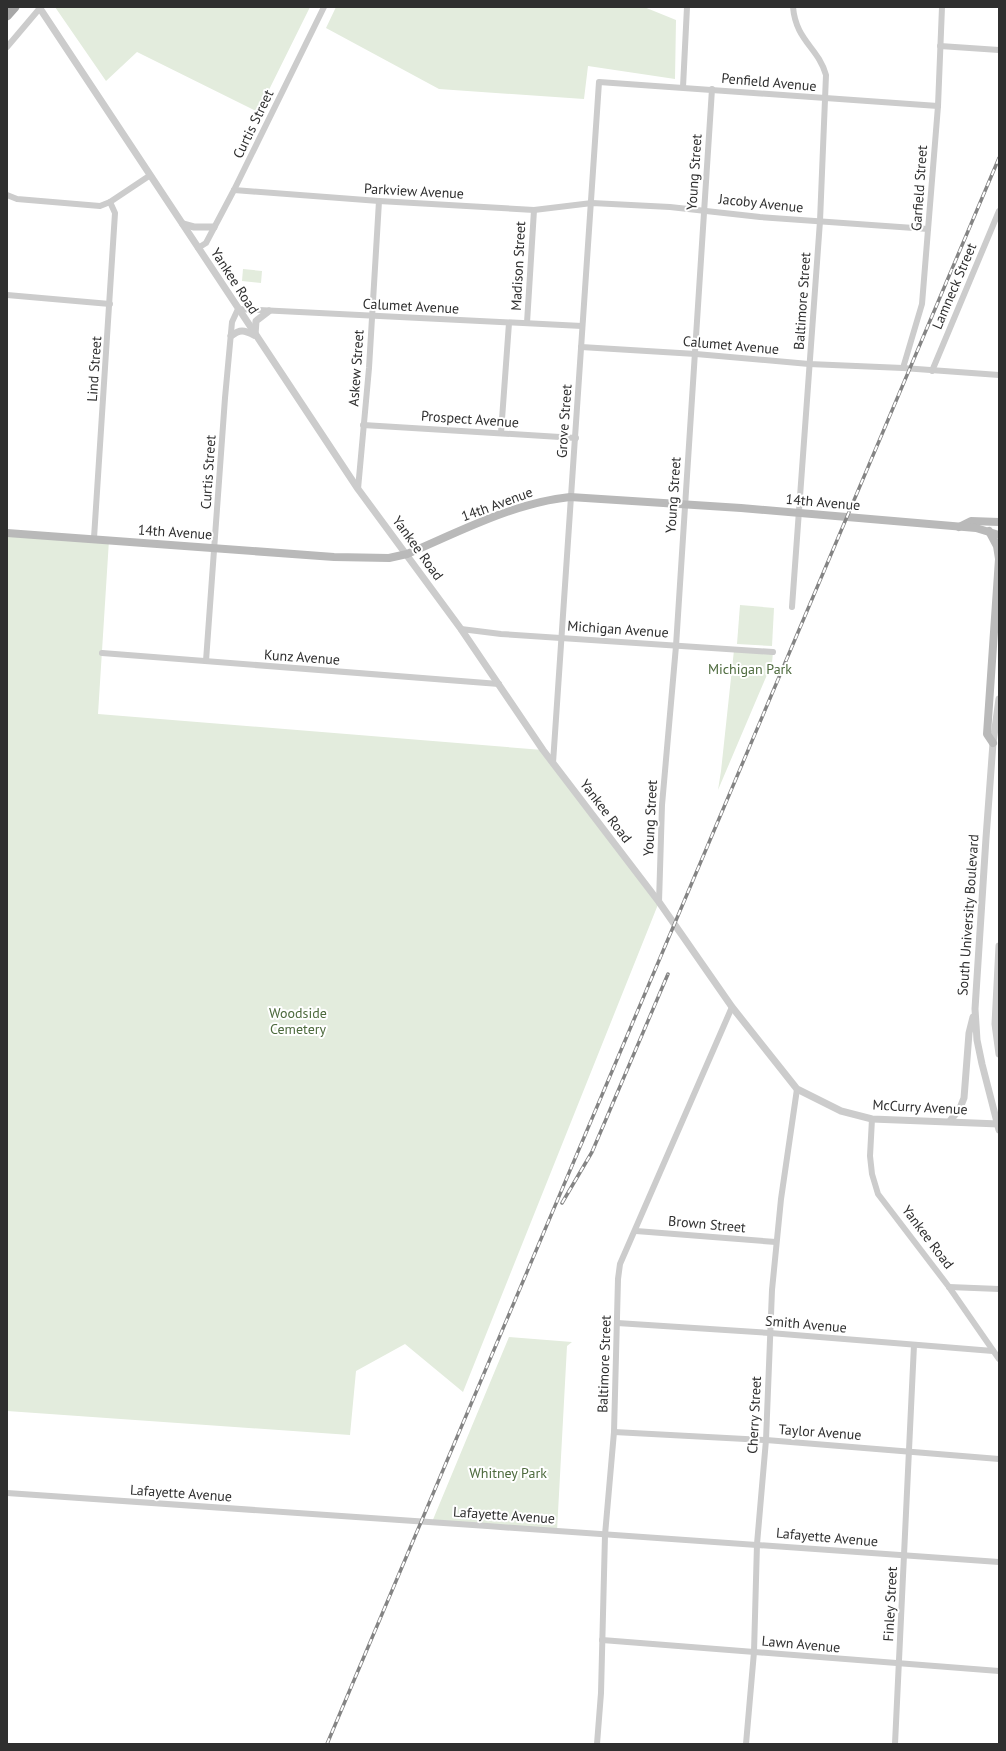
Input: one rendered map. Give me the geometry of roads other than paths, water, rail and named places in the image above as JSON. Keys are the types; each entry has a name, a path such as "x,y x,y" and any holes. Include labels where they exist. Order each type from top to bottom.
{"main road":[{"path":"7,16 15,7"},
{"name":"14th Avenue","path":"7,533 94,538 341,557 389,558 407,554 518,508 549,500 570,497 684,504 959,527 989,531 999,535"},
{"path":"959,527 971,521 999,522"},
{"path":"989,531 997,546 999,559 987,734 993,744"}],"street":[{"name":"Curtis Street","path":"198,248 206,243 234,190 324,7"},
{"path":"683,87 687,7"},
{"name":"Baltimore Street","path":"792,607 820,221 826,75 823,63 799,32 795,21 793,7"},
{"name":"Garfield Street","path":"903,368 922,304 938,106 942,7"},
{"path":"7,47 39,8"},
{"name":"Yankee Road","path":"39,8 358,489 461,629 553,763 659,902 732,1007 797,1088"},
{"path":"940,46 999,50"},
{"name":"Penfield Avenue","path":"598,82 938,106"},
{"name":"Grove Street","path":"553,763 570,497 576,438 582,326 592,203 598,82"},
{"name":"Young Street","path":"659,902 662,804 676,646 684,504 696,354 703,210 712,90"},
{"path":"7,195 17,199 100,206 110,202 149,176"},
{"name":"Parkview Avenue","path":"234,190 379,202 534,210 592,203"},
{"name":"Lind Street","path":"94,538 115,213 110,202"},
{"name":"Askew Street","path":"358,489 364,425 379,202"},
{"name":"Jacoby Avenue","path":"592,203 703,210 928,229"},
{"name":"Madison Street","path":"527,323 534,210"},
{"name":"Lamneck Street","path":"932,371 999,211"},
{"path":"183,224 194,227 214,227"},
{"path":"7,295 110,304"},
{"name":"Curtis Street","path":"206,661 232,322 238,309"},
{"name":"Calumet Avenue","path":"238,309 582,326"},
{"path":"231,336 237,331 244,330 255,335 256,321 270,311"},
{"name":"Madison Street","path":"501,433 509,322"},
{"name":"Calumet Avenue","path":"581,347 696,354 809,364 903,368 999,375"},
{"name":"Prospect Avenue","path":"364,425 576,438"},
{"name":"Michigan Avenue","path":"461,629 773,652"},
{"name":"Kunz Avenue","path":"102,653 499,684"},
{"name":"South University Boulevard","path":"998,1126 981,1058 975,1009 993,744 999,699"},
{"path":"999,946 995,1024 999,1054"},
{"name":"Baltimore Street","path":"597,1744 601,1694 605,1535 614,1432 620,1264 636,1231 732,1007"},
{"path":"950,1121 960,1108 964,1098 969,1033 975,1009"},
{"name":"McCurry Avenue","path":"797,1088 841,1111 872,1119 950,1121 998,1126"},
{"name":"Cherry Street","path":"746,1744 754,1652 757,1544 766,1440 770,1333 776,1242 797,1088"},
{"name":"Yankee Road","path":"872,1119 870,1156 872,1174 878,1194 949,1288 999,1360"},
{"name":"Brown Street","path":"636,1231 776,1242"},
{"path":"949,1288 999,1289"},
{"name":"Smith Avenue","path":"618,1323 770,1333 993,1351"},
{"name":"Finley Street","path":"895,1744 914,1345"},
{"name":"Taylor Avenue","path":"614,1432 766,1440 910,1450 999,1459"},
{"name":"Lafayette Avenue","path":"7,1493 999,1562"},
{"name":"Lawn Avenue","path":"602,1640 999,1671"}],"railway":[{"path":"327,1744 999,158"},
{"path":"562,1203 592,1152 668,974"}],"park label":[{"name":"Michigan Park","path":"750,669"},
{"name":"Woodside Cemetery","path":"298,1022"},
{"name":"Whitney Park","path":"508,1473"}]}
